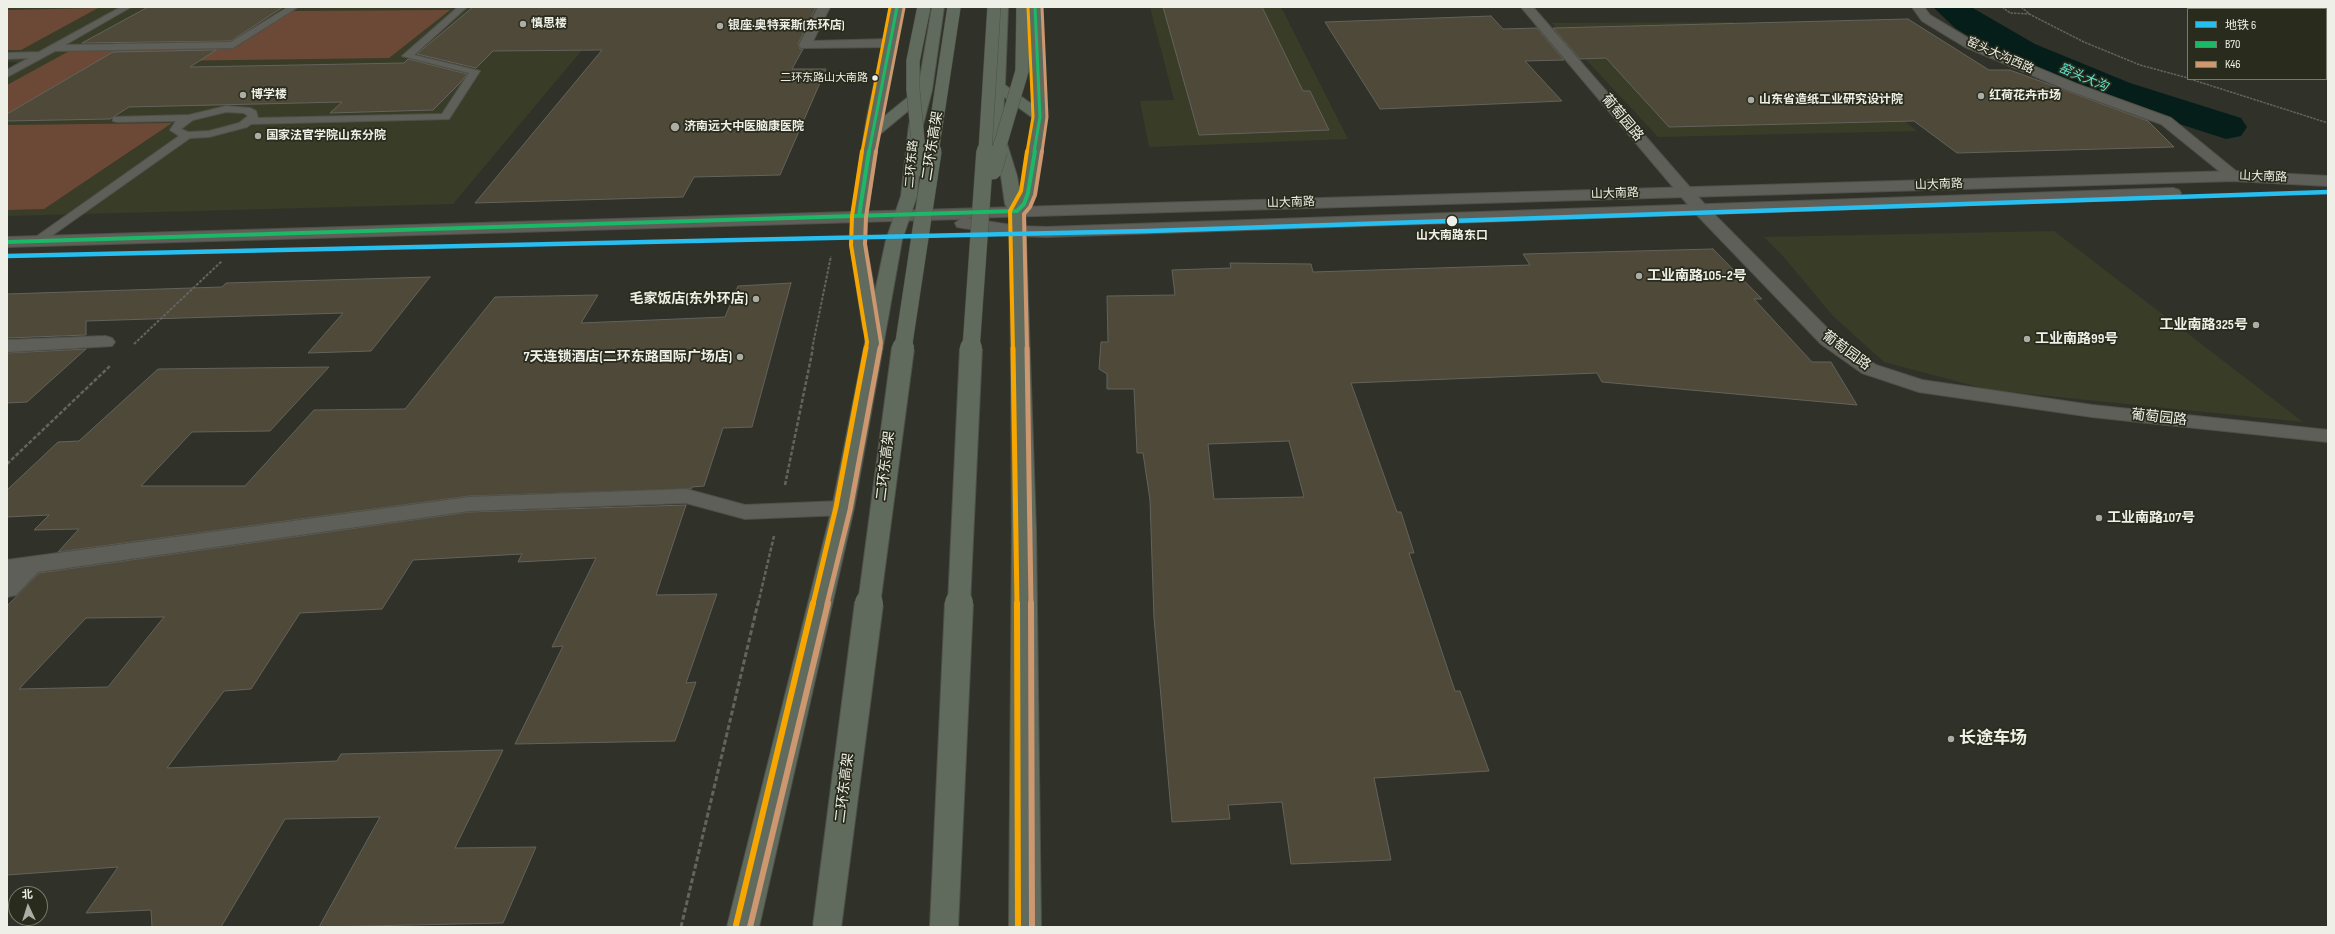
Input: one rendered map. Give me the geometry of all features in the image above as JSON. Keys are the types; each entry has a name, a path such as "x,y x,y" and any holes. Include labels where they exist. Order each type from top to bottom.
{"highway":[{"name":"二环东路","path":"874,342 858,244 859,216 871,134 897,7"},
{"path":"924,7 913,61 912,89 924,206"},
{"name":"二环东路","path":"743,927 843,508 894,240 909,196 916,125 925,90 938,7"},
{"name":"二环东高架","path":"827,927 894,411 954,7"},
{"path":"944,927 973,308 998,16 1002,7"},
{"path":"982,207 1022,71 1023,7"},
{"path":"998,16 1028,7"},
{"path":"1018,221 1028,193 1040,117 1035,7"},
{"path":"998,16 998,86 996,131 1009,176 1013,204 1018,221 1024,530 1025,927"},
{"path":"998,86 1040,117"},
{"path":"871,134 925,90"},
{"name":"二环东路","path":"879,94 916,125"}],"main road":[{"path":"824,7 805,45 890,43"},
{"name":"葡萄园路","path":"1527,7 1701,210 1828,340 1869,369 1919,386 2092,411 2328,436"},
{"name":"窑头大沟西路","path":"1918,7 1926,18 1969,44 2072,87 2166,121 2234,176"},
{"name":"山大南路","path":"1018,221 1687,192 2234,176 2328,180"},
{"name":"山大南路","path":"7,242 902,214 1018,221 2264,190 2328,195"},
{"path":"7,346 105,342"},
{"path":"7,589 19,566 469,504 686,496 745,512 843,508"}],"lane":[{"path":"7,74 127,7"},
{"path":"55,48 233,45 294,7"},
{"path":"250,121 253,116 252,113 237,109 214,111 189,118 181,122 175,130 187,135 222,132 250,121 445,117 475,71 407,56 463,7"},
{"path":"7,56 41,55"},
{"path":"117,119 189,118"},
{"path":"36,241 187,135"}],"path":[{"path":"2002,7 2010,13 2031,14"},
{"path":"2021,7 2031,14 2084,42 2140,65 2187,78"},
{"path":"2192,80 2328,123"},
{"path":"681,927 780,510 839,216"}],"shaded area":[{"name":"国家法官学院山东分院","path":"7,7 618,7 453,204 7,216 7,69 18,62 7,62"},
{"path":"1150,7 1281,7 1348,139 1149,147 1140,101 1174,100"},
{"path":"98,8 21,50 7,50 7,10"},
{"path":"450,10 389,58 161,61 7,116 7,85 73,49 236,47 292,11"},
{"name":"山东省造纸工业研究设计院","path":"1733,22 1784,67 1839,69 1917,131 1658,137 1552,23"},
{"path":"172,123 44,209 7,210 7,125"},
{"name":"工业南路99号","path":"2054,231 2303,422 1990,390 1884,362 1833,316 1782,255 1764,237"}],"building":[{"path":"148,7 283,7 231,41 82,43"},
{"path":"473,7 816,7 798,44 800,49 803,49 792,69 826,69 780,175 694,177 683,197 475,203 602,50 493,51 476,68 417,54"},
{"path":"1163,7 1262,7 1303,91 1310,91 1329,130 1199,135"},
{"path":"1491,16 1503,29 1537,28 1564,60 1525,61 1562,101 1380,109 1325,22"},
{"path":"1908,19 1989,70 2010,70 2148,121 2174,147 1957,153 1914,121 1669,127 1606,58 1580,59 1553,28"},
{"name":"博学楼","path":"216,50 190,67 404,63 408,59 467,74 433,110 330,113 342,102 129,107 110,119 7,121 7,114 113,52"},
{"path":"1713,249 1762,299 1754,299 1812,362 1831,362 1857,405 1602,382 1597,373 1351,383 1397,512 1401,512 1414,553 1409,553 1455,691 1460,691 1489,771 1374,778 1391,860 1291,864 1282,802 1228,805 1230,819 1172,822 1154,618 1150,500 1143,453 1137,453 1134,389 1107,389 1107,374 1099,369 1101,342 1108,342 1107,296 1175,295 1172,270 1231,268 1230,263 1311,264 1313,272 1530,265 1523,254","holes":["1289,441 1304,497 1214,499 1208,444"]},
{"path":"430,277 371,351 308,353 343,313 86,321 86,335 7,338 7,294 222,287 226,283"},
{"path":"791,283 752,427 723,428 704,486 692,487 691,489 469,496 58,552 79,529 34,530 49,515 7,517 7,490 58,442 79,441 158,369 329,367 270,431 192,432 141,486 245,486 314,410 405,409 495,297 598,295 581,323 725,317 738,286"},
{"path":"86,349 27,402 7,403 7,353"},
{"path":"686,505 656,595 717,594 686,683 696,682 675,741 515,744 563,646 552,647 596,558 518,562 522,554 413,560 382,609 300,613 251,689 224,691 167,768 337,761 341,754 503,750 455,848 536,847 503,923 319,927 380,817 285,819 221,927 152,927 151,910 86,913 118,867 7,875 7,606 39,573 469,512","holes":["164,617 108,687 19,689 86,618"]}],"waterway":[{"name":"窑头大沟","path":"1950,7 1967,21 2022,52 2116,91 2226,127"}],"metro line":[{"name":"6","path":"7,256 1148,231 2328,192"}],"transit line":[{"path":"736,925 836,507 867,342 851,245 852,216 867,116 890,7"},
{"name":"B70","path":"859,216 874,117 897,7"},
{"path":"1018,927 1017,530 1010,211 1021,191 1033,117 1028,7"},
{"name":"B70","path":"7,242 1017,211 1024,204 1028,193 1040,117 1035,7"},
{"name":"K46","path":"1032,927 1031,530 1024,214 1030,207 1035,195 1047,117 1042,7"},
{"name":"K46","path":"750,927 850,510 881,343 865,244 866,217 881,118 904,8"}],"place":[{"name":"慎思楼","path":"523,24"},
{"name":"银座·奥特莱斯(东环店)","path":"720,26"},
{"name":"二环东路山大南路","path":"875,78"},
{"name":"博学楼","path":"243,95"},
{"name":"红荷花卉市场","path":"1981,96"},
{"name":"山东省造纸工业研究设计院","path":"1751,100"},
{"name":"济南远大中医脑康医院","path":"675,127"},
{"name":"国家法官学院山东分院","path":"258,136"},
{"name":"山大南路东口","path":"1452,221"},
{"name":"工业南路105-2号","path":"1639,276"},
{"name":"毛家饭店(东外环店)","path":"756,299"},
{"name":"工业南路325号","path":"2256,325"},
{"name":"工业南路99号","path":"2027,339"},
{"name":"7天连锁酒店(二环东路国际广场店)","path":"740,357"},
{"name":"工业南路107号","path":"2099,518"},
{"name":"长途车场","path":"1951,739"}]}
